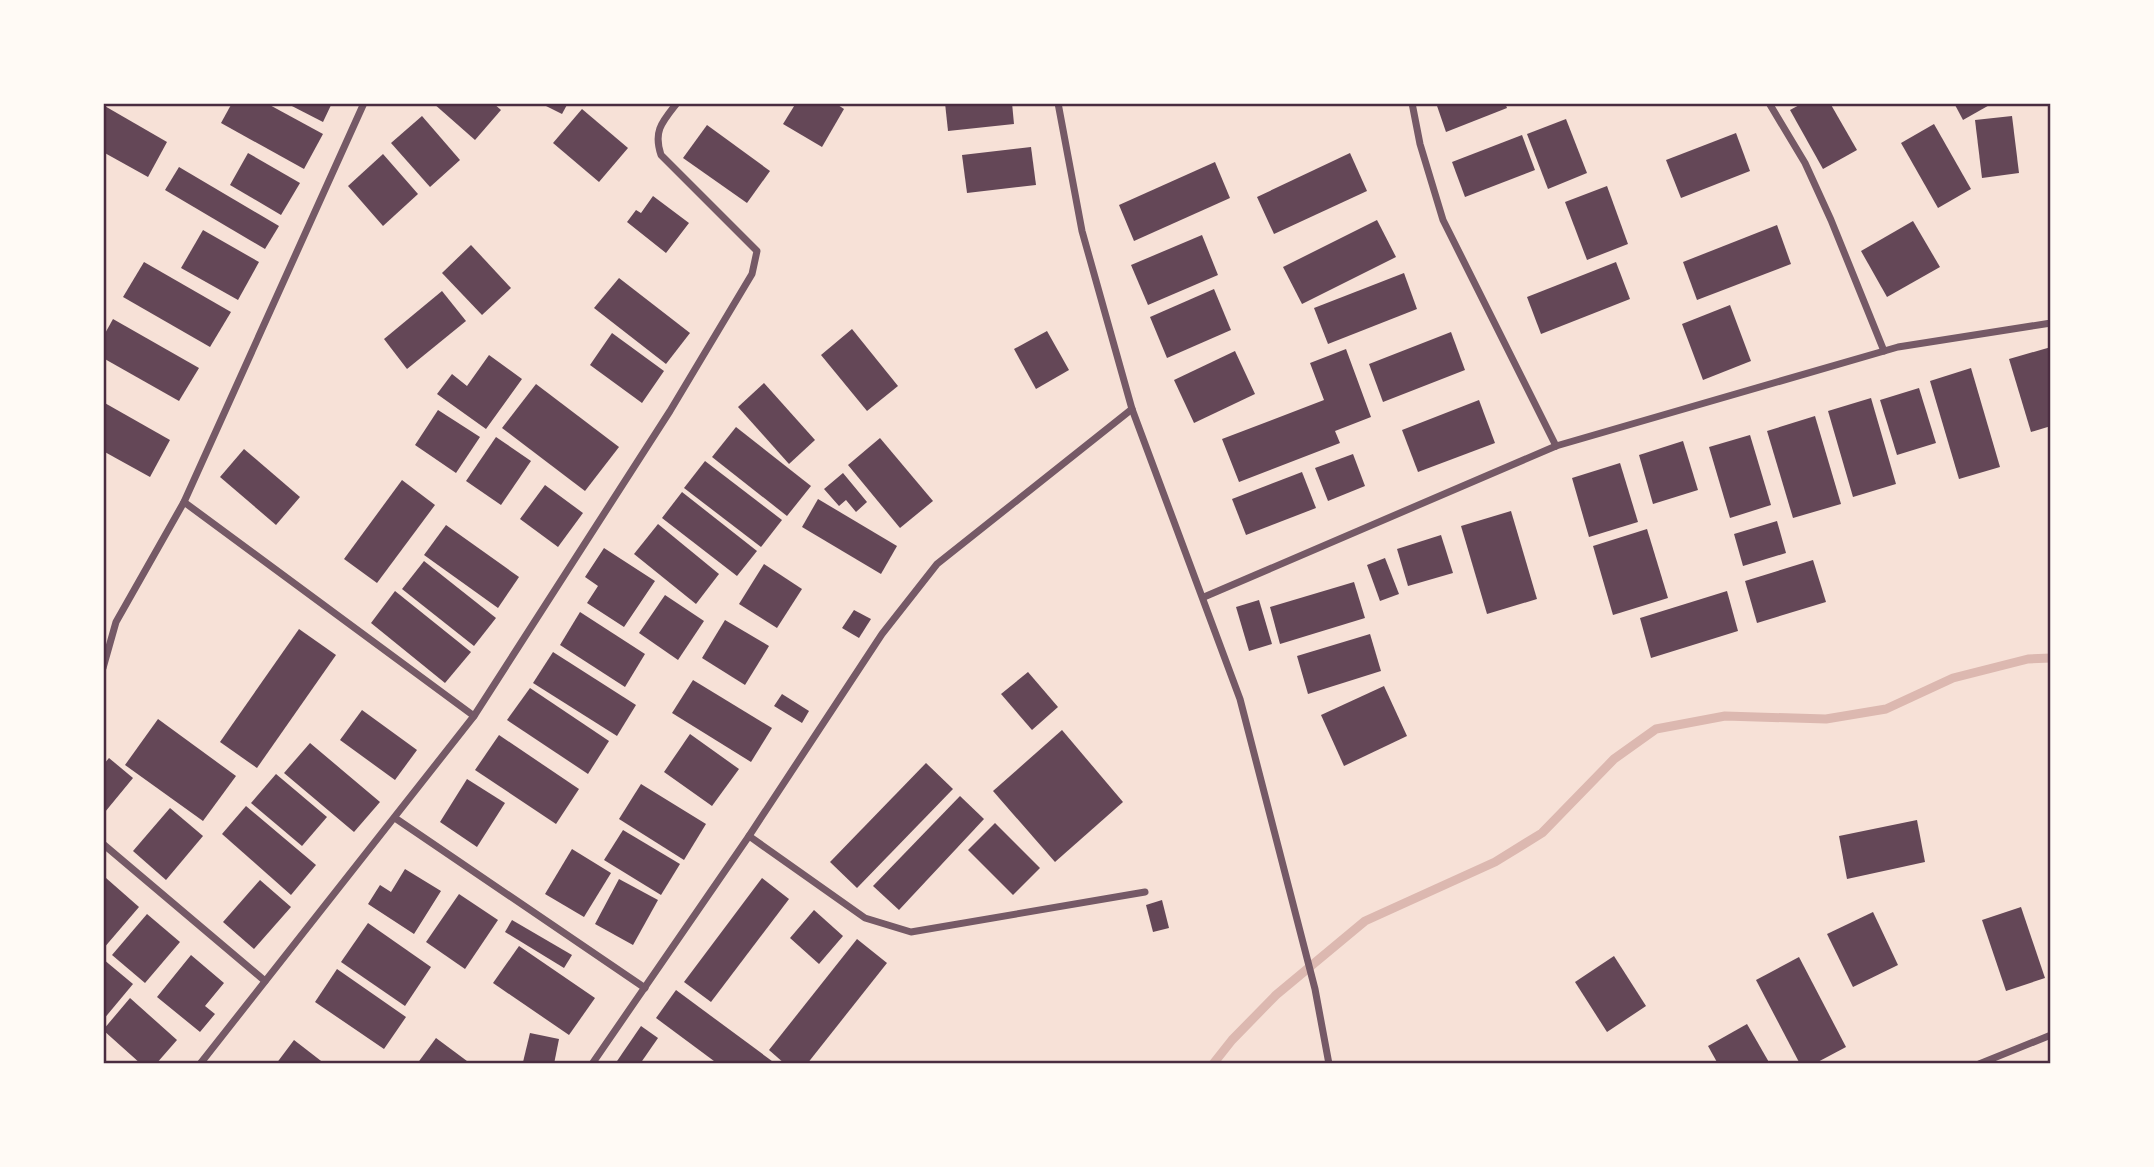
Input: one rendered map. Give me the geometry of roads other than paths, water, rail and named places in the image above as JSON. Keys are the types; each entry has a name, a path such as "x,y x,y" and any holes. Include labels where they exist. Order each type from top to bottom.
{"street":[{"path":"103,668 116,622 184,502 364,103"},
{"path":"200,1064 474,716 670,411 752,274 757,251 661,155 656,141 661,123 677,103"},
{"path":"1058,103 1082,230 1132,409 1240,699 1315,989 1329,1064"},
{"path":"1412,103 1420,144 1443,220 1556,446"},
{"path":"1769,103 1805,163 1884,351"},
{"path":"1204,597 1556,446 1898,347 2051,323"},
{"path":"592,1064 749,836 882,634 937,564 1132,409"},
{"path":"184,502 474,716"},
{"path":"394,818 645,988"},
{"path":"749,836 865,918 911,932 1145,892"},
{"path":"103,844 265,981"},
{"path":"1979,1064 2051,1035"}],"waterway":[{"path":"1213,1064 1232,1040 1276,995 1365,921 1495,862 1542,833 1614,759 1656,729 1725,716 1826,719 1886,709 1953,678 2028,659 2051,658"}]}
